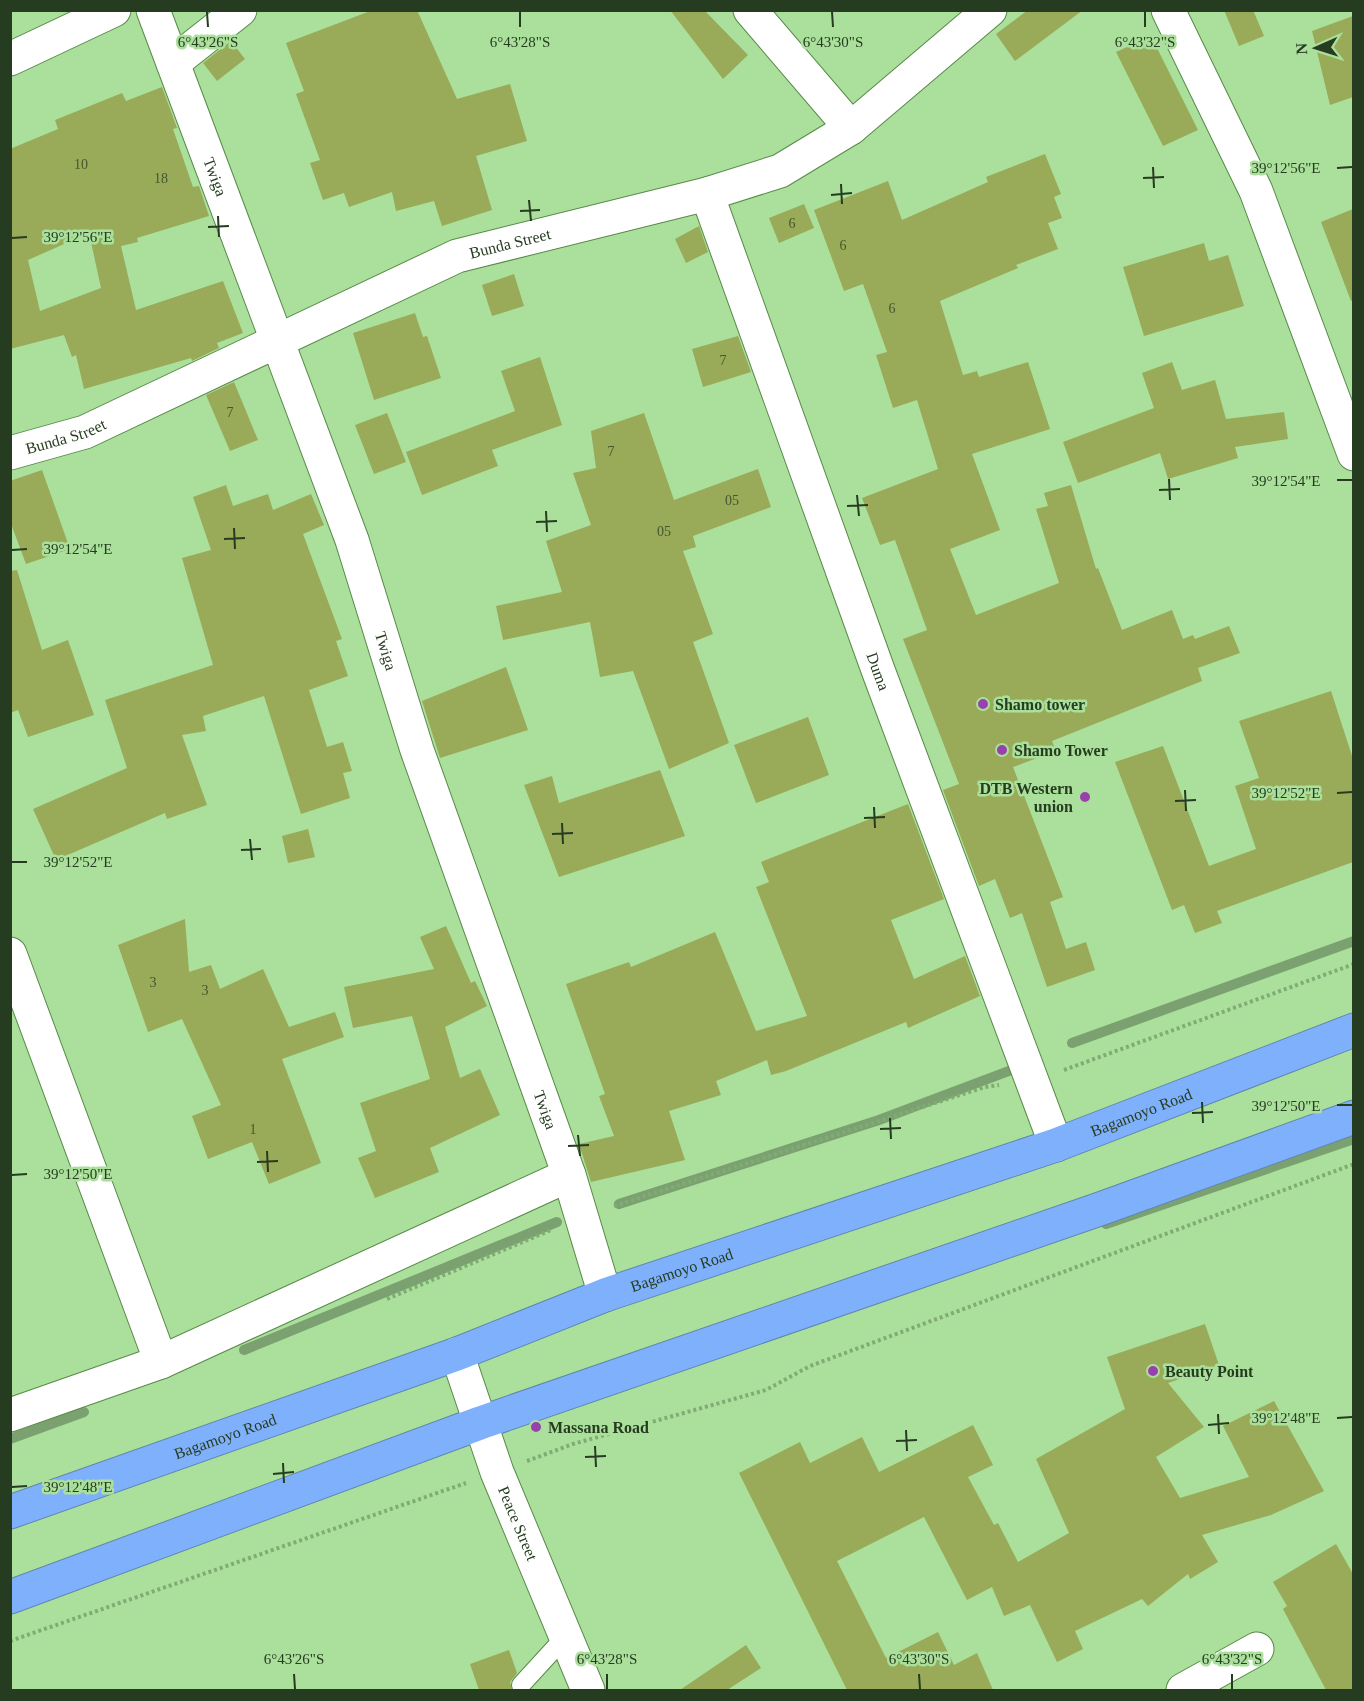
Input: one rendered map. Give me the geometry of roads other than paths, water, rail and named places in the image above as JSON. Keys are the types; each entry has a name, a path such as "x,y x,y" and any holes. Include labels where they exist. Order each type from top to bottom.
{"highway":[{"name":"Bagamoyo Road","path":"10,1512 457,1354 605,1295 1056,1145 1353,1030"},
{"path":"10,1597 480,1423 1097,1210 1353,1117"}],"street":[{"path":"10,59 114,10"},
{"name":"Twiga","path":"153,10 352,540 417,750 569,1175 580,1218 605,1295"},
{"path":"173,63 240,10"},
{"path":"750,10 851,128"},
{"name":"Bunda Street","path":"10,453 85,432 277,339 457,256 707,194 780,171 851,128 990,10"},
{"path":"1168,10 1256,191 1353,454"},
{"name":"Duma","path":"707,194 878,670 1056,1145"},
{"path":"10,954 161,1362"},
{"path":"10,1415 161,1362 569,1175"},
{"name":"Peace Street","path":"457,1354 497,1472 588,1690"},
{"path":"1183,1690 1257,1649"}],"lane":[{"path":"521,1685 565,1637"}],"waterway":[{"path":"1072,1043 1354,941"},
{"path":"619,1204 879,1120 1022,1066"},
{"path":"1106,1224 1354,1139"},
{"path":"244,1350 557,1222"},
{"path":"10,1439 84,1412"}],"place":[{"name":"Shamo tower","path":"983,704"},
{"name":"Shamo Tower","path":"1002,750"},
{"name":"DTB Western union","path":"1085,797"},
{"name":"Beauty Point","path":"1153,1371"},
{"name":"Massana Road","path":"536,1427"}]}
